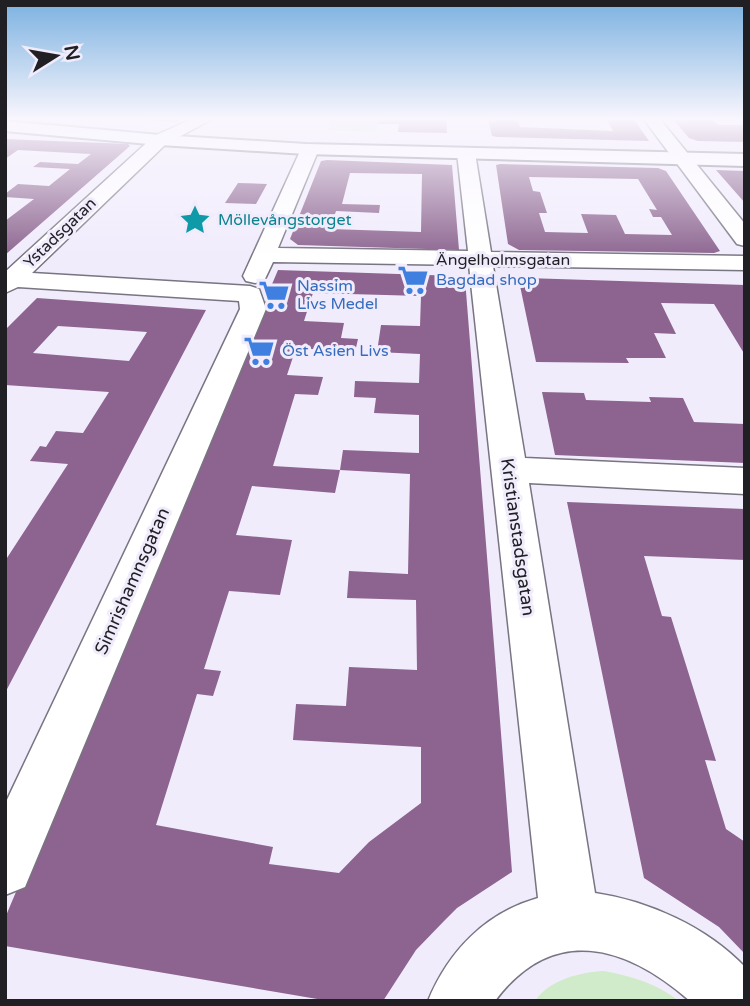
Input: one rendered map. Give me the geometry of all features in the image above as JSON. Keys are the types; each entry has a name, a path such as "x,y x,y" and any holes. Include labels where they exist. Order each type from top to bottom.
{"street":[{"name":"Ystadsgatan","path":"8,281 133,165"},
{"path":"8,281 250,294 262,255 303,165"},
{"name":"Kristianstadsgatan","path":"468,165 570,920"},
{"path":"686,165 745,239"},
{"name":"Ängelholmsgatan","path":"262,255 745,263"},
{"name":"Simrishamnsgatan","path":"5,867 253,309 250,294"},
{"path":"509,470 745,481"},
{"path":"460,1001 467,985 484,963 531,930 570,920 610,923 649,937 690,961 733,1001"}],"green space":[{"path":"604,971 644,982 679,1001 535,1001 548,988 566,978"}],"building":[{"path":"108,165 5,255 5,221 34,199 5,197 5,194 18,184 49,186 70,169 33,167"},
{"path":"319,165 452,165 459,250 298,245 290,239","holes":["350,173 422,174 421,232 330,229 336,211 379,213 380,205 342,204"]},
{"path":"496,165 658,168 666,171 720,251 519,250 508,244","holes":["529,177 638,179 657,210 649,209 653,217 661,217 672,235 625,234 616,215 581,214 588,233 545,232 539,213 547,213 540,192 533,191"]},
{"path":"716,170 745,171 745,203"},
{"path":"238,183 267,184 256,204 225,203"},
{"path":"278,270 458,276 465,279 512,872 457,908 445,920 416,950 383,1001 329,1001 5,946 5,918","holes":["313,293 421,296 420,326 381,325 377,352 420,354 419,383 355,381 354,397 376,398 374,413 419,415 419,453 343,450 340,470 273,466 295,394 318,395 323,377 287,375 296,348 355,352 358,339 341,338 344,323 304,321","340,470 410,474 408,574 349,571 347,598 416,600 417,670 349,667 346,706 296,704 293,740 421,747 421,803 369,842 339,873 269,864 273,847 156,825 197,694 213,696 221,671 204,669 229,591 280,595 292,540 236,535 252,486 335,493"]},
{"path":"526,278 745,285 745,355 714,304 661,303 676,334 654,333 666,358 626,358 629,363 536,362 519,281"},
{"path":"37,298 206,310 5,693 5,561 68,464 30,461 40,446 46,447 56,431 83,433 109,392 5,385 5,330","holes":["58,326 147,332 129,361 33,353"]},
{"path":"542,392 584,393 586,400 651,402 649,397 683,398 694,422 745,424 745,463 555,455"},
{"path":"567,502 745,509 745,560 644,556 662,616 671,617 716,761 705,760 726,829 745,842 745,954 719,927 644,878"}],"place":[{"name":"Möllevångstorget","path":"195,220"},
{"name":"Bagdad shop","path":"413,280"},
{"name":"Nassim Livs Medel","path":"274,295"},
{"name":"Öst Asien Livs","path":"259,351"}]}
